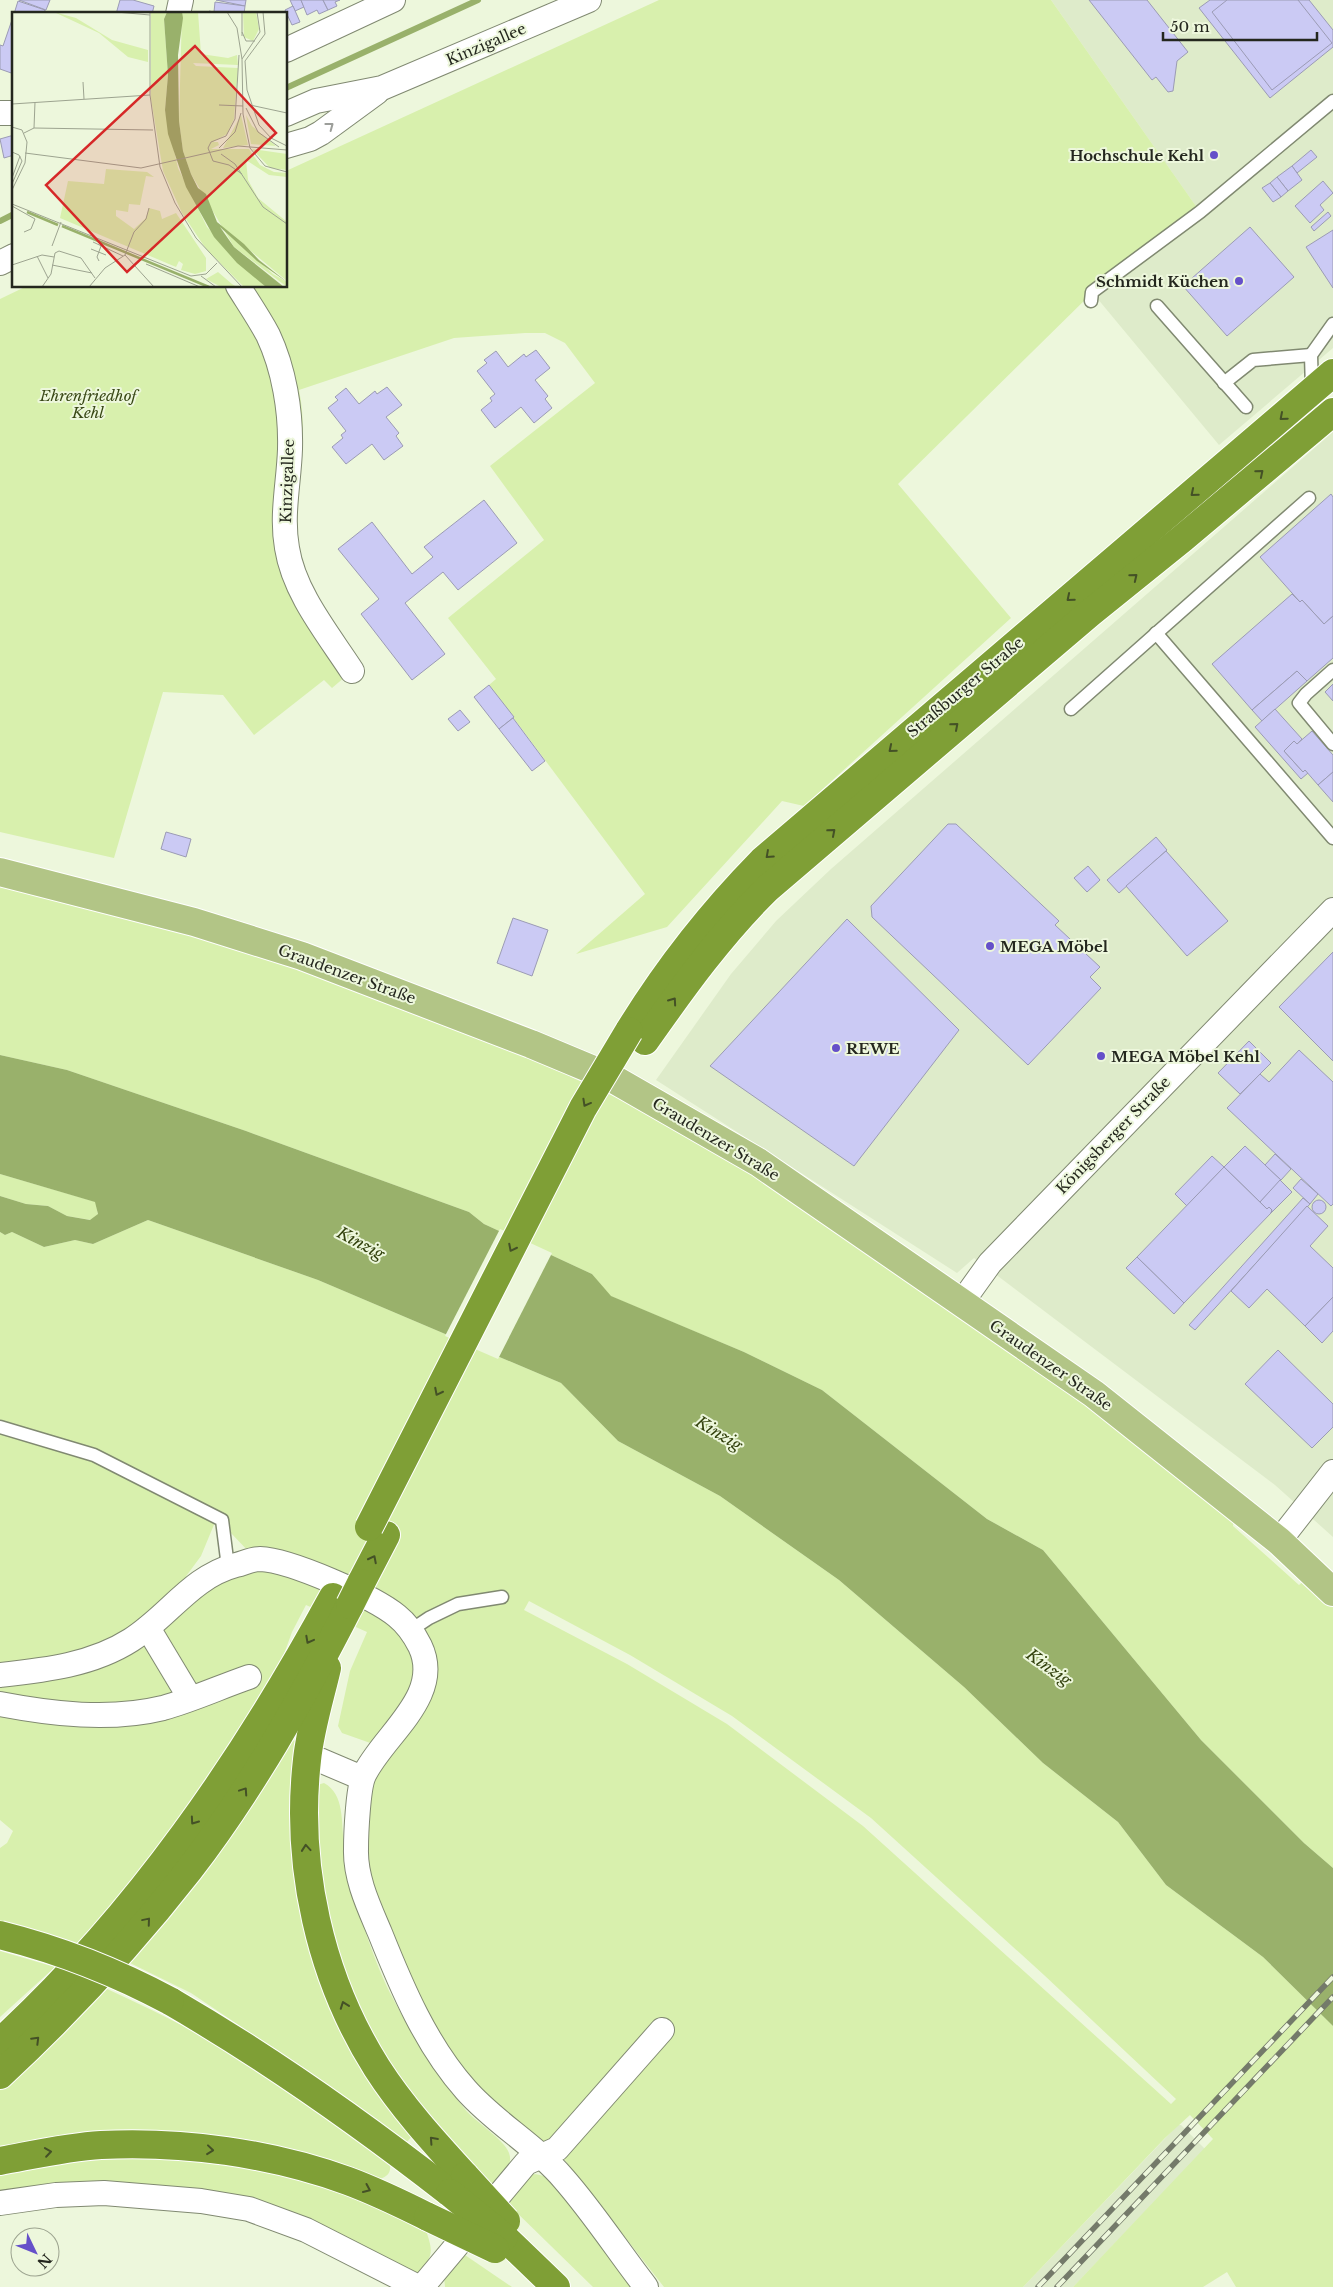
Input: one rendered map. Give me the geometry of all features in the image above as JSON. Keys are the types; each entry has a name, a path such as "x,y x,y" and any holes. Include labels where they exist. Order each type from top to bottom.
{"highway":[{"name":"Straßburger Straße","path":"637,1036 655,989 692,939 762,861 1323,382"},
{"name":"Straßburger Straße","path":"637,1036 746,909 768,888 986,700 1329,419"},
{"path":"0,2042 65,1977 113,1924 170,1854 225,1778 347,1590 600,1117 637,1036"},
{"path":"347,1590 334,1637 307,1759 303,1820 309,1886 326,1957 344,2006 377,2068 458,2185 504,2238 556,2287"},
{"path":"0,2075 74,2002 120,1953 190,1869 246,1787 290,1717 334,1637"},
{"path":"0,1935 41,1945 77,1958 133,1981 170,2000 282,2069 347,2114 458,2185"},
{"path":"0,2162 40,2153 100,2145 155,2144 225,2152 292,2164 348,2181 428,2217 504,2238"}],"main road":[{"name":"Graudenzer Straße","path":"0,872 194,922 302,956 531,1044 610,1077 758,1162 1094,1394 1279,1541 1333,1592"}],"street":[{"path":"288,49 393,0"},
{"name":"Kinzigallee","path":"288,113 316,101 382,88 589,0"},
{"name":"Kinzigallee","path":"288,145 310,139 321,133 382,88"},
{"path":"0,262 12,257"},
{"name":"Kinzigallee","path":"239,288 268,335 284,386 289,419 290,450 284,522 290,564 312,608 352,671"},
{"name":"Königsberger Straße","path":"962,1302 990,1263 1003,1249 1333,910"},
{"path":"1279,1541 1333,1472"},
{"path":"0,1675 37,1671 99,1657 148,1628 198,1583 214,1572 258,1559 290,1564 380,1605 397,1616 411,1630 426,1663 424,1682 416,1701 362,1778 355,1852 364,1894 397,1976 437,2053 467,2092 542,2156 563,2177 646,2287"},
{"path":"148,1628 190,1698"},
{"path":"0,1704 61,1714 126,1714 163,1708 249,1677"},
{"path":"307,1759 322,1761 362,1778"},
{"path":"0,2204 56,2195 104,2193 201,2200 249,2209 306,2230 420,2287 526,2163 557,2148 662,2030"}],"lane":[{"path":"1091,301 1092,292 1200,212 1333,101"},
{"path":"1157,306 1246,407"},
{"path":"1224,383 1253,360 1311,354 1333,324"},
{"path":"1311,354 1323,382"},
{"path":"1071,709 1309,498"},
{"path":"1156,633 1333,838"},
{"path":"1333,670 1306,694 1299,703 1333,744"},
{"path":"0,1427 94,1455 222,1520 228,1567"},
{"path":"411,1630 429,1618 458,1604 502,1597"}],"shaded area":[{"path":"1051,0 1333,0 1333,348 1219,445 1092,292 1200,212"},
{"path":"1333,432 1333,1537 1275,1485 974,1258 957,1273 656,1080 731,974 776,921 831,869"},
{"path":"1178,2125 1181,2125 1205,2149 1073,2287 1023,2287"}],"green space":[{"name":"Ehrenfriedhof Kehl","path":"659,0 1051,0 1198,209 1092,293 898,484 1011,618 804,806 782,801 667,927 576,954 645,894 489,685 496,679 448,618 544,540 490,466 595,383 565,343 545,333 454,338 299,390 303,432 297,518 301,565 352,671 332,688 324,680 254,735 223,695 163,692 114,858 0,832 0,299 23,288 288,288 288,170"},
{"path":"0,887 154,925 285,963 557,1064 571,1077 635,1106 749,1172 1020,1352 1234,1516 1233,1526 1299,1585 1306,1579 1333,1603 1333,1868 1304,1843 1201,1740 1043,1550 987,1519 822,1390 744,1352 610,1296 592,1274 484,1224 469,1212 246,1131 67,1070 0,1055"},
{"path":"0,1174 96,1202 98,1215 91,1220 67,1216 48,1206 26,1204 0,1196"},
{"path":"148,1220 318,1280 561,1383 618,1441 720,1496 839,1580 964,1687 1043,1763 1118,1822 1166,1885 1263,1957 1333,2026 1333,2287 1236,2287 1227,2272 1203,2287 1073,2287 1213,2139 1190,2115 1165,2138 1023,2287 664,2287 553,2145 536,2141 469,2082 440,2041 385,1920 369,1872 364,1834 376,1745 342,1733 338,1726 350,1671 367,1632 306,1605 292,1632 279,1668 255,1709 168,1838 80,1944 0,1920 0,1848 7,1843 13,1831 0,1820 0,1232 5,1235 12,1232 44,1247 75,1240 93,1244","holes":["218,1515 226,1518 230,1532 251,1554 206,1591 184,1579 201,1556","529,1601 630,1655 732,1716 871,1818 1044,1975 1176,2099 1171,2104 863,1826 727,1724 627,1664 524,1610"]},
{"path":"288,1740 298,1741 292,1803 294,1878 310,1947 413,2135 406,2143 353,2102 191,1993 126,1961"},
{"path":"324,1783 336,1794 339,1802 347,1862 356,1900 375,1959 390,1993 406,2023 453,2095 469,2113 501,2142 509,2153 510,2163 495,2190 394,2075 363,2024 337,1961 322,1899 314,1786"},
{"path":"0,1951 55,1967 0,2017"},
{"path":"105,1988 207,2038 265,2074 390,2164 388,2174 380,2179 287,2153 0,2151 0,2089"},
{"path":"87,2158 192,2158 286,2171 424,2225 430,2242 431,2254 429,2259 413,2277 251,2206 0,2203 0,2173"},
{"path":"531,2174 545,2177 562,2191 631,2287 593,2287 505,2201"},
{"path":"462,2253 512,2287 445,2287 444,2276"}],"water":[{"name":"Kinzig","path":"0,1055 67,1070 246,1131 469,1212 484,1224 592,1274 611,1296 744,1352 822,1390 987,1519 1043,1550 1201,1740 1304,1843 1333,1868 1333,2026 1263,1957 1166,1885 1118,1822 1043,1763 964,1687 839,1580 720,1496 618,1441 561,1383 318,1280 148,1220 93,1244 75,1240 44,1247 12,1232 5,1235 0,1232 0,1196 26,1204 48,1206 67,1216 90,1220 98,1214 95,1202 0,1174"}],"pier":[{"path":"500,1229 552,1253 498,1359 445,1336"}],"building":[{"path":"19,0 50,0 46,10"},
{"path":"120,0 133,0 154,6 152,12 117,12"},
{"path":"216,0 246,0 245,6"},
{"path":"290,0 301,0 304,7 295,11"},
{"path":"301,0 323,0 328,10 319,14 317,10 307,15"},
{"path":"323,0 340,0 335,2 337,6 328,10"},
{"path":"1089,0 1147,0 1188,52 1177,61 1173,91 1168,92 1156,77 1152,80"},
{"path":"1210,0 1309,0 1333,30 1333,47 1270,98 1199,8"},
{"path":"1227,0 1298,0 1332,43 1272,90 1212,12"},
{"path":"18,1 45,10 44,12 15,12"},
{"path":"215,2 245,6 244,12 214,12"},
{"path":"293,6 300,22 292,25 288,12 285,10"},
{"path":"12,20 12,73 0,69 0,45 3,46"},
{"path":"12,136 12,156 4,158 0,139"},
{"path":"1311,150 1317,157 1297,173 1292,166"},
{"path":"1292,166 1302,180 1288,191 1277,177"},
{"path":"1277,177 1288,191 1281,197 1270,183"},
{"path":"1323,181 1333,193 1320,205 1324,210 1310,223 1295,206"},
{"path":"1270,183 1281,197 1273,202 1262,188"},
{"path":"1328,212 1331,216 1314,231 1311,227"},
{"name":"Schmidt Küchen","path":"1250,227 1294,277 1227,336 1183,286"},
{"path":"1333,230 1333,288 1306,247"},
{"path":"536,350 550,368 535,380 548,396 545,399 552,408 534,423 521,407 495,428 481,410 492,401 490,398 495,394 477,371 487,363 484,360 496,351 508,367 524,354 526,357"},
{"path":"387,387 402,405 386,417 399,433 396,436 403,446 384,460 372,444 346,464 332,447 343,438 341,435 346,431 328,408 338,400 335,397 346,388 359,404 375,391 377,394"},
{"path":"1331,494 1333,497 1333,616 1324,624 1302,600 1300,602 1260,557"},
{"path":"484,500 517,543 458,590 443,572 405,603 445,654 412,680 361,614 379,599 338,549 372,522 412,574 433,557 424,547"},
{"path":"1292,594 1300,602 1302,600 1324,624 1333,616 1333,658 1307,681 1297,671 1252,710 1212,664"},
{"path":"1297,671 1307,681 1262,721 1252,710"},
{"path":"1333,684 1333,701 1325,692"},
{"path":"489,685 514,717 499,729 474,697"},
{"path":"1275,709 1302,739 1297,744 1294,741 1284,751 1303,772 1305,770 1308,773 1301,779 1255,727"},
{"path":"460,710 470,722 458,731 448,719"},
{"path":"513,718 545,761 532,771 499,729"},
{"path":"1312,731 1333,755 1333,772 1318,785 1284,751 1294,741 1297,744"},
{"path":"1333,772 1333,802 1318,785"},
{"name":"MEGA Möbel","path":"948,824 956,824 1059,921 1055,925 1100,967 1090,977 1101,988 1028,1065 872,917 871,906"},
{"path":"166,832 191,839 186,857 161,849"},
{"path":"1156,837 1167,850 1119,893 1107,880"},
{"path":"1166,851 1228,921 1187,956 1126,886"},
{"path":"1088,866 1100,880 1087,892 1074,878"},
{"path":"513,918 548,930 532,976 497,963"},
{"name":"REWE","path":"847,919 959,1030 854,1166 710,1066"},
{"path":"1333,952 1333,1061 1279,1007"},
{"path":"1249,1041 1271,1063 1240,1094 1218,1073"},
{"path":"1299,1050 1333,1082 1333,1204 1331,1206 1227,1108 1260,1074 1269,1082"},
{"path":"1245,1146 1281,1180 1260,1202 1224,1167"},
{"path":"1275,1154 1291,1169 1281,1180 1265,1165"},
{"path":"1212,1156 1224,1167 1187,1206 1175,1194"},
{"path":"1224,1167 1267,1209 1269,1207 1272,1210 1184,1303 1137,1257"},
{"path":"1301,1179 1318,1194 1310,1204 1293,1188"},
{"path":"1280,1180 1292,1192 1271,1213 1272,1210 1269,1207 1267,1209 1260,1202"},
{"path":"1303,1198 1310,1204 1195,1330 1189,1325"},
{"path":"1319,1200 1324,1202 1326,1207 1324,1212 1319,1214 1314,1212 1312,1207 1314,1202"},
{"path":"1307,1206 1328,1226 1310,1246 1333,1268 1333,1297 1305,1326 1267,1289 1249,1308 1231,1291"},
{"path":"1137,1257 1184,1303 1174,1314 1126,1268"},
{"path":"1333,1297 1333,1331 1322,1343 1305,1326"},
{"path":"1278,1350 1333,1404 1333,1427 1312,1448 1245,1384"}],"waterway":[{"path":"288,87 478,0"},
{"path":"0,221 12,215"}],"railway":[{"path":"1038,2287 1333,1977"},
{"path":"1057,2287 1333,1997"}],"place":[{"name":"Hochschule Kehl","path":"1214,155"},
{"name":"Schmidt Küchen","path":"1239,281"},
{"name":"MEGA Möbel","path":"990,946"},
{"name":"REWE","path":"836,1048"},
{"name":"MEGA Möbel Kehl","path":"1101,1056"}]}
